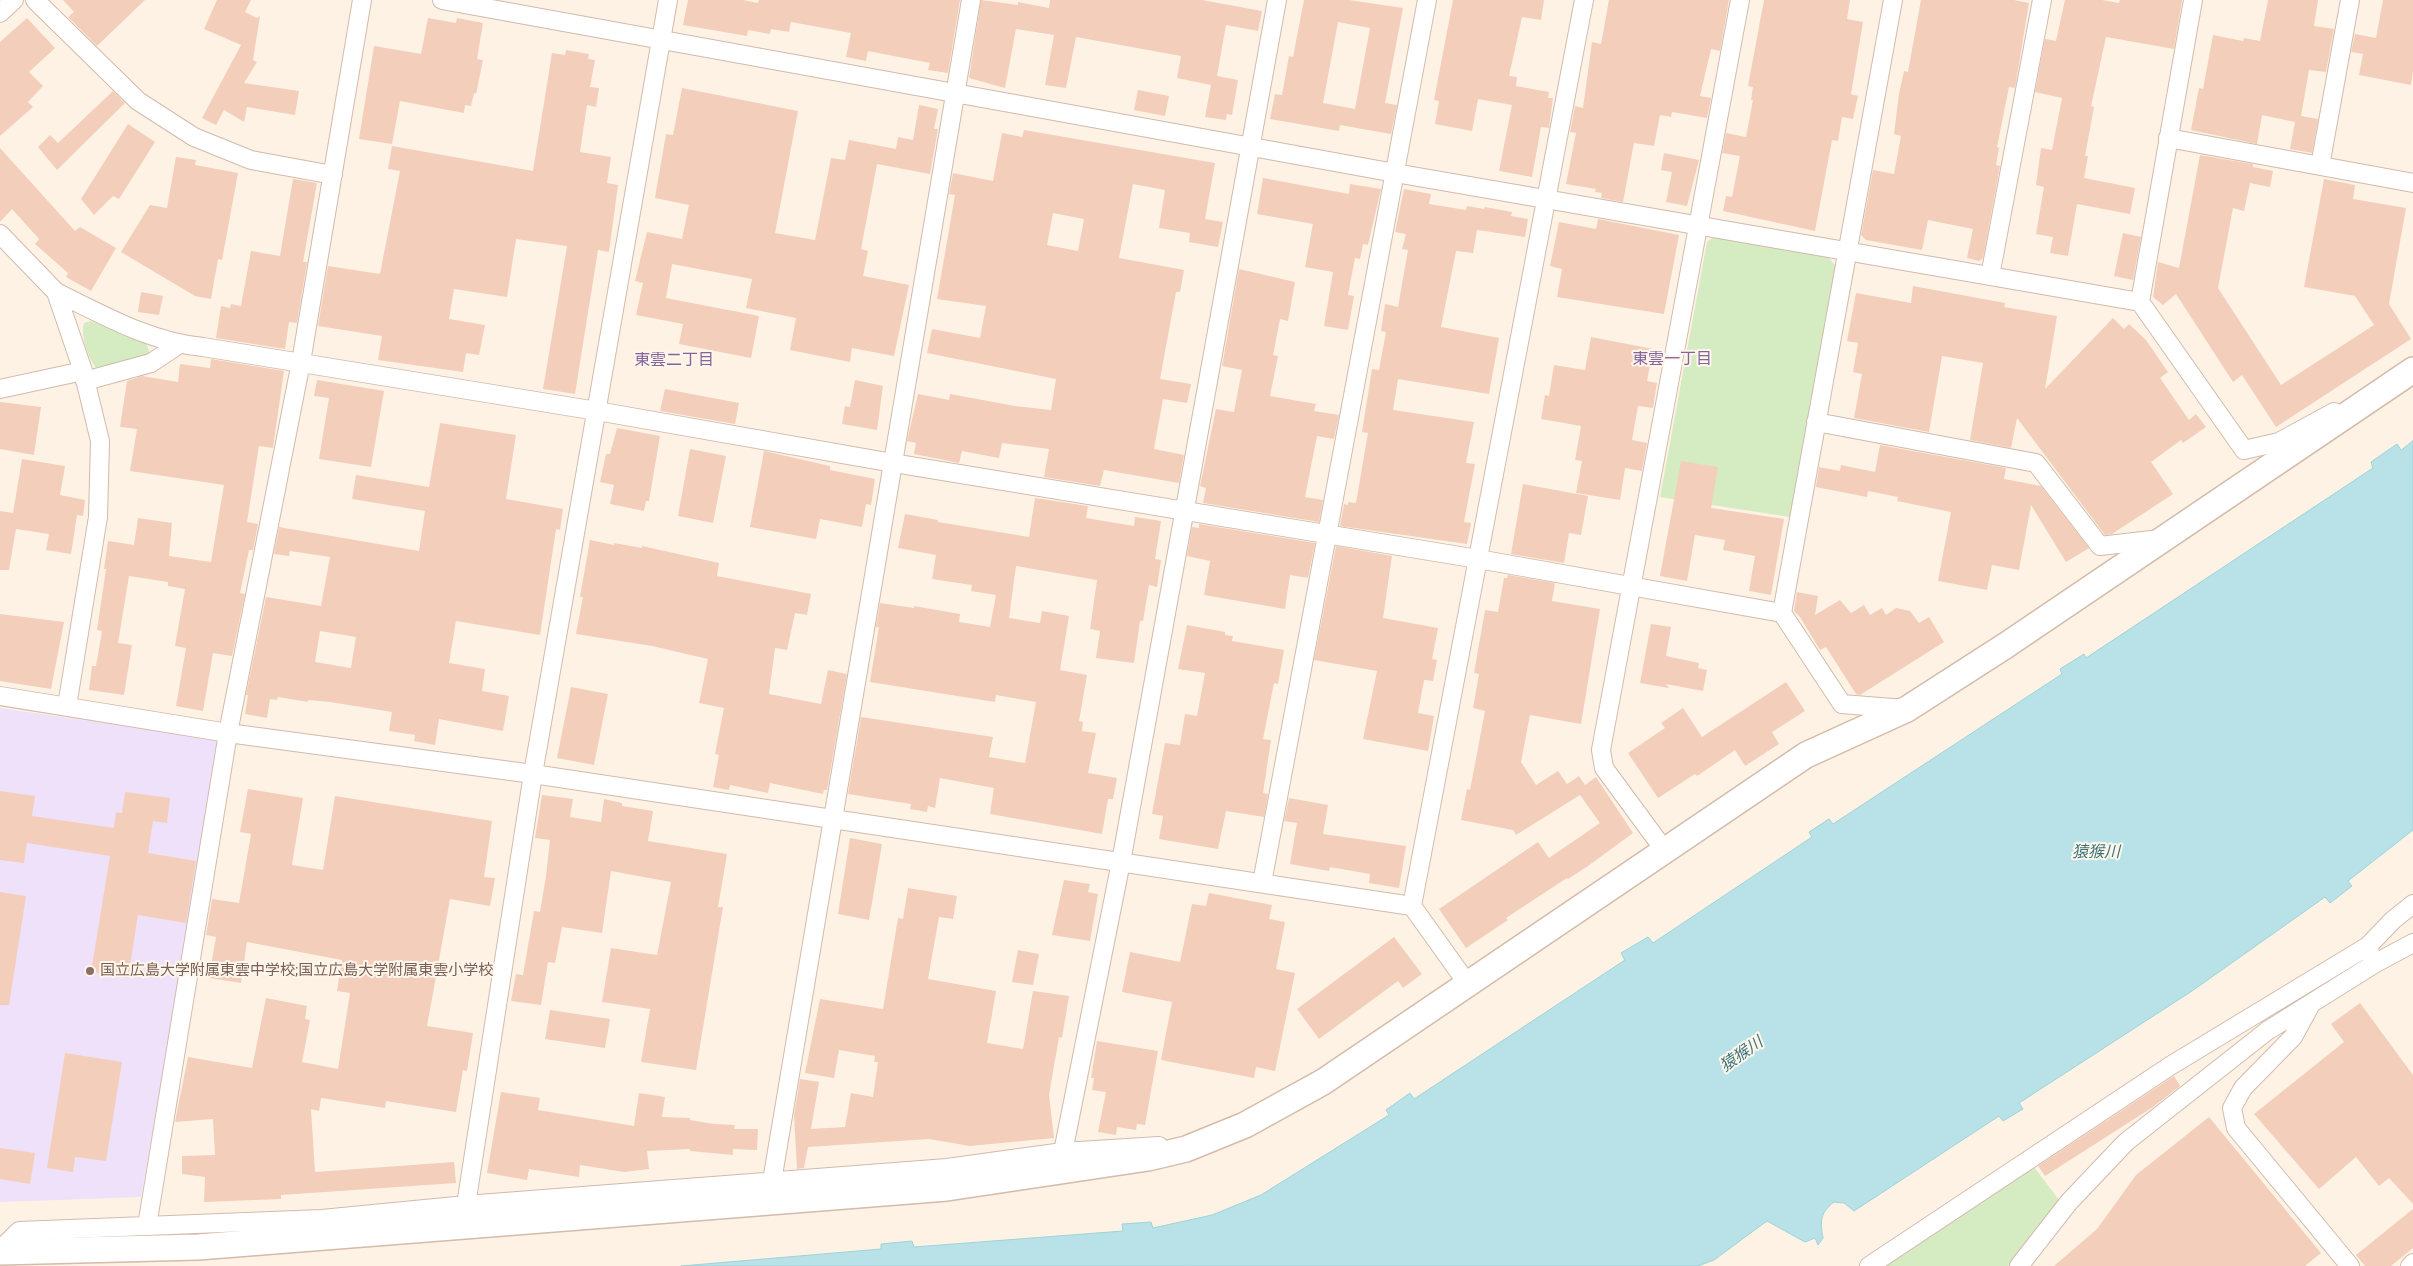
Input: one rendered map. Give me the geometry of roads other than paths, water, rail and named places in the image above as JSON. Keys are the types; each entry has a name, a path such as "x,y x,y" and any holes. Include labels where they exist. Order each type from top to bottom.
{"street":[{"path":"0,13 14,0"},
{"path":"35,0 138,101 194,137 251,160 333,176"},
{"path":"147,1226 228,733 301,362 362,0"},
{"path":"442,0 1395,173 2140,302"},
{"path":"466,1205 533,774 668,0"},
{"path":"772,1180 831,820 971,0"},
{"path":"1063,1152 1121,862 1277,0"},
{"path":"1262,883 1427,0"},
{"path":"1466,983 1412,906 1584,0"},
{"path":"1665,852 1604,768 1601,750 1740,0"},
{"path":"1893,0 1782,613 1842,704 1907,709"},
{"path":"1990,276 2042,0"},
{"path":"2193,0 2140,302 2244,450 2279,442 2326,415 2373,397"},
{"path":"2320,166 2350,0"},
{"path":"2168,138 2413,183"},
{"path":"0,234 56,292 126,326 178,345 301,362 596,411 893,463 1478,559 1782,613"},
{"path":"56,292 84,376 100,441 98,518 67,706"},
{"path":"0,389 151,363 178,345"},
{"path":"0,1251 19,1231 147,1226 323,1229 947,1178 1148,1158 1186,1149 1245,1125 1324,1082 1368,1054 1466,983 1665,852 1806,755 1907,709 2164,539 2413,370"},
{"path":"1816,422 2036,463 2100,546 2164,539"},
{"path":"0,696 228,733 533,774 1412,906"},
{"path":"1870,1266 2170,1066 2368,946 2393,920 2413,904"},
{"path":"2019,1266 2069,1202 2126,1142 2266,1031 2374,964 2413,943"},
{"path":"2368,946 2374,964"},
{"path":"2310,1004 2294,1037 2243,1088 2232,1108 2236,1128 2350,1266"},
{"path":"0,1251 198,1247 323,1229 466,1205 625,1203 772,1180 947,1178 1063,1152 1190,1144 1186,1149"},
{"path":"2410,1266 2413,1263"}],"water":[{"name":"猿猴川","path":"2413,441 2413,830 2348,881 2352,886 2330,903 2325,897 2192,991 2019,1103 2023,1109 2003,1121 1999,1116 1854,1211 1844,1203 1834,1202 1826,1210 1822,1218 1823,1238 1818,1245 1815,1238 1805,1242 1767,1221 1714,1260 1698,1266 681,1266 881,1249 881,1244 912,1241 914,1247 1123,1231 1122,1224 1151,1222 1153,1228 1212,1215 1261,1195 1389,1115 1386,1110 1410,1093 1414,1099 1625,960 1621,953 1648,937 1653,943 1812,837 1809,832 1829,819 1833,824 2062,674 2060,669 2084,654 2086,658 2373,468 2371,462 2397,444 2401,450"}],"place":[{"name":"国立広島大学附属東雲中学校;国立広島大学附属東雲小学校","path":"90,971"}],"district":[{"name":"東雲一丁目","path":"1672,360"},
{"name":"東雲二丁目","path":"674,361"}]}
